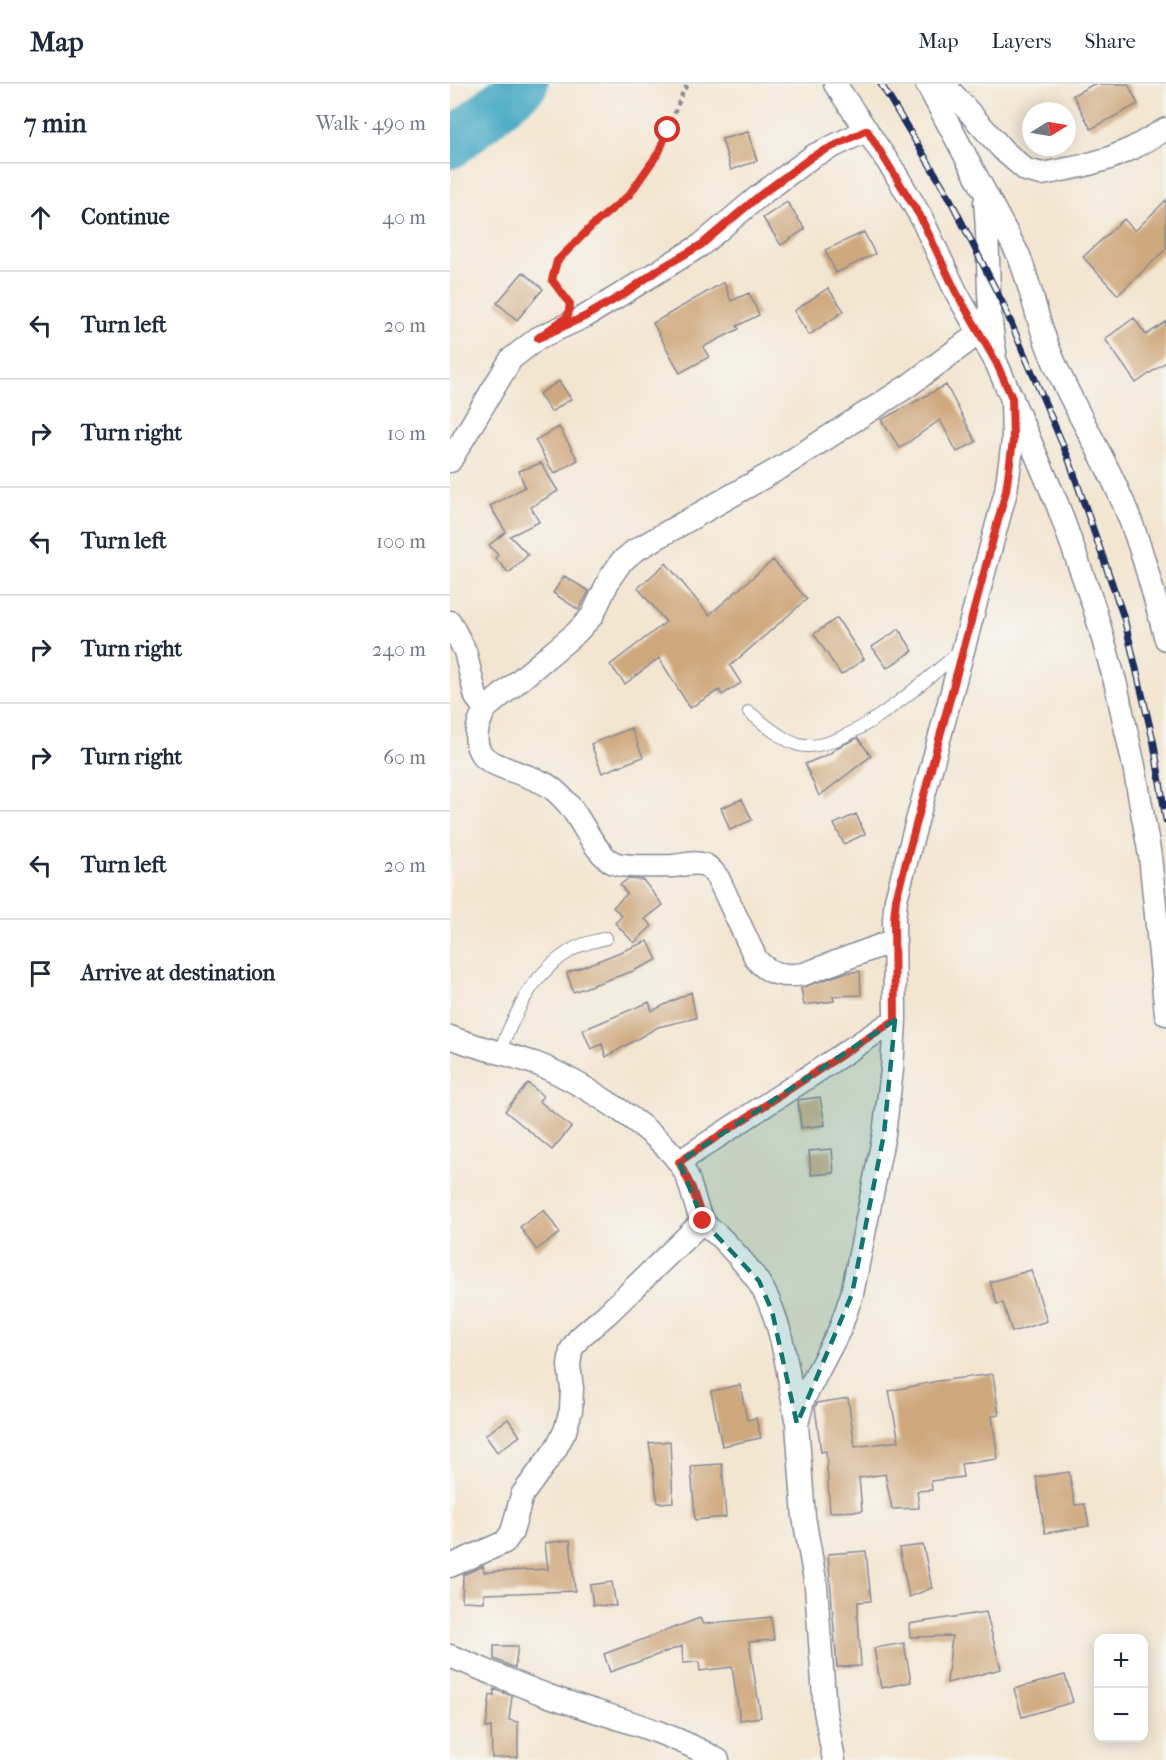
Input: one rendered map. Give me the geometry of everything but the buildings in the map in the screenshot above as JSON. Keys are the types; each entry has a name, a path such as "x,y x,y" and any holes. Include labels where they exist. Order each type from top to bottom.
{"street":[{"path":"835,84 867,130 921,218 956,292 996,362 1058,506 1094,607 1116,685 1134,766 1150,856 1166,1014"},
{"path":"927,84 1019,256 1030,283 1048,349 1118,489 1134,527 1166,639"},
{"path":"944,84 1004,151 1026,170 1042,174 1110,158 1166,129"},
{"path":"450,461 511,359 538,338 595,310 701,245 759,196 813,156 867,130"},
{"path":"983,189 988,235 991,332 996,362"},
{"path":"895,940 804,974 789,976 775,974 764,968 756,959 718,878 712,870 696,863 674,866 613,863 602,854 571,807 552,788 531,776 491,763 480,753 476,738 479,721 485,709 576,633 592,616 610,578 621,562 634,551 780,468 908,386 979,333"},
{"path":"797,1424 803,1400 840,1329 852,1294 884,1134 892,1070 895,1020 894,919 896,899 1006,491 1013,441 1012,398"},
{"path":"450,622 465,651 476,697 485,709"},
{"path":"679,1162 895,1020"},
{"path":"450,1036 562,1075 635,1121 658,1139 679,1162 692,1188 703,1221 759,1281 772,1311 783,1349 797,1424 804,1517 816,1586 825,1711 834,1760"},
{"path":"450,1566 505,1542 512,1532 522,1495 555,1450 565,1431 571,1410 572,1388 569,1366 571,1350 579,1338 703,1221"},
{"path":"450,1656 549,1696 659,1731 688,1743 718,1760"}],"lane":[{"path":"749,712 789,741 799,745 812,746 834,741 870,722 912,693 963,648"},
{"path":"499,1052 525,995 548,967 576,947 606,938"}],"path":[{"path":"570,304 552,280 557,261 593,225 629,195 659,152 684,89 691,84"}],"highlighted area":[{"path":"895,1020 884,1134 852,1294 797,1424 772,1311 759,1281 703,1221 679,1162"}],"waterway":[{"path":"450,145 524,84"}],"railway":[{"path":"881,84 948,195 1003,304 1068,457 1124,618 1154,744 1166,820"}],"route":[{"path":"668,130 659,152 629,195 593,225 557,261 552,280 570,304 568,316 538,338 586,316 624,294 658,270 701,245 759,196 813,156 867,130 921,218 956,292 996,362 1012,398 1013,441 1006,491 896,899 894,919 895,1020 679,1162 692,1188 703,1221"}]}
